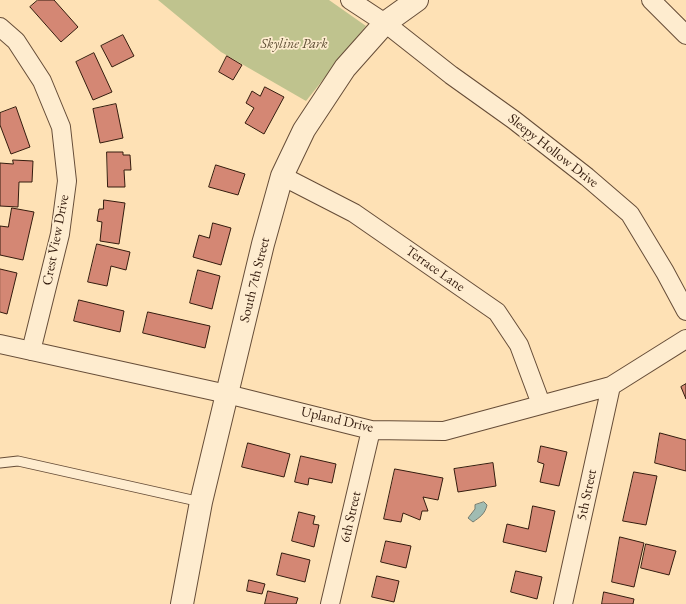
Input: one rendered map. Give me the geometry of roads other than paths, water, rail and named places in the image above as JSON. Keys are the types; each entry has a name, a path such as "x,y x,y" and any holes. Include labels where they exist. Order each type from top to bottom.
{"street":[{"name":"Sleepy Hollow Drive","path":"350,0 385,24 451,75 514,120 587,177 630,214 665,272 686,311"},
{"name":"South 7th Street","path":"182,604 201,502 263,244 282,176 304,130 345,68 385,24 417,0"},
{"path":"650,0 686,35"},
{"name":"Crest View Drive","path":"0,27 16,41 42,81 61,127 67,181 60,234 31,350"},
{"name":"Terrace Lane","path":"282,176 354,213 497,312 519,345 541,404"},
{"name":"Upland Drive","path":"0,344 227,394 371,430 444,431 610,386 686,339"},
{"name":"5th Street","path":"563,604 610,386"},
{"name":"6th Street","path":"330,604 371,430"}],"lane":[{"path":"0,463 18,461 201,502"}],"water":[{"path":"484,502 487,505 484,513 473,522 468,518 475,509 475,505"}],"park label":[{"name":"Skyline Park","path":"294,44"}]}
